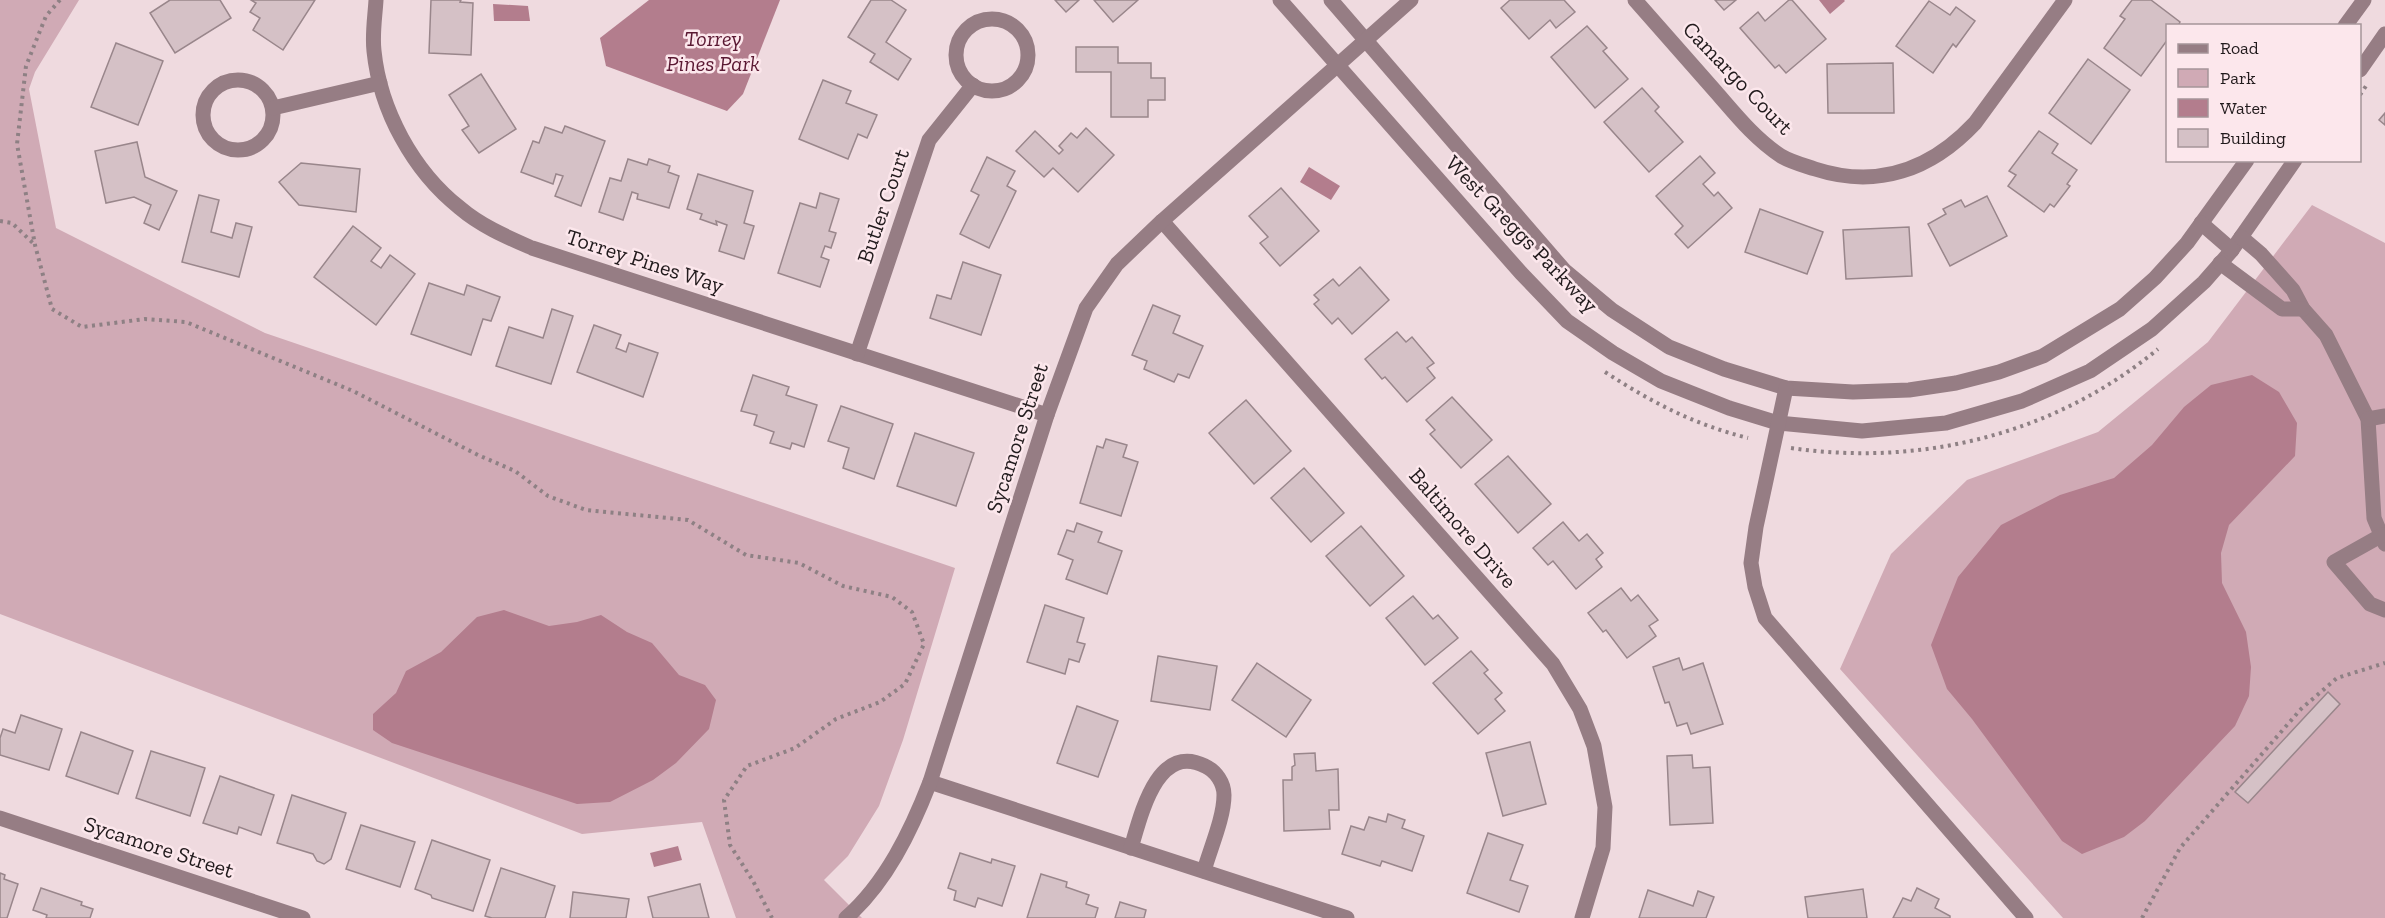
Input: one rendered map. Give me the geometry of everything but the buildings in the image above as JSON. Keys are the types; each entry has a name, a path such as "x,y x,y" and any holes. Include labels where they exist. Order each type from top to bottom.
{"street":[{"name":"Torrey Pines Way","path":"376,0 374,51 380,83 388,108 410,153 442,192 460,209 497,233 543,252 1047,415"},
{"name":"West Greggs Parkway","path":"1280,0 1521,273 1568,321 1613,353 1661,381 1729,408 1778,423 1862,431 1946,423 2022,401 2090,371 2152,329 2204,282 2232,250 2294,162"},
{"name":"West Greggs Parkway","path":"1331,0 1564,270 1612,310 1669,347 1724,369 1785,388 1853,392 1909,390 1956,383 1999,372 2043,356 2120,309 2155,278 2187,243 2246,162"},
{"name":"Sycamore Street","path":"846,918 876,886 913,824 930,782 1047,415 1086,308 1117,264 1162,221 1411,0"},
{"name":"Camargo Court","path":"1635,0 1744,124 1781,156 1795,163 1831,174 1876,177 1924,164 1958,141 1975,123 2065,0"},
{"path":"2346,24 2364,0"},
{"path":"987,19 1011,24 1020,31 1029,53 1028,65 1022,76 1014,85 1004,90 992,92 973,86 962,75 957,63 956,52 959,40 966,30 987,19"},
{"path":"2361,69 2385,34"},
{"path":"228,81 250,82 261,87 273,108 270,131 253,147 241,150 229,149 219,144 205,126 205,104 210,94 218,86 228,81"},
{"path":"273,108 380,83"},
{"name":"Butler Court","path":"857,354 929,140 973,86"},
{"name":"Baltimore Drive","path":"1162,221 1553,664 1584,718 1594,746 1605,807 1603,848 1582,918"},
{"path":"2201,223 2232,250"},
{"path":"2241,237 2261,254 2293,290 2303,309 2326,335 2368,419 2374,518 2383,540 2334,562 2370,604 2385,610"},
{"path":"2220,263 2282,309 2303,309"},
{"path":"1785,388 1751,563 1755,587 1765,618 2026,918"},
{"path":"2368,419 2385,416"},
{"path":"1131,848 1154,784 1164,771 1179,761 1196,762 1208,768 1220,779 1224,794 1222,809 1204,871"},
{"path":"930,782 1347,918"},
{"name":"Sycamore Street","path":"0,818 303,918"}],"path":[{"path":"60,0 46,16 26,66 17,144 35,245 52,309 82,327 145,319 186,322 353,391 478,455 515,471 548,496 586,510 688,520 746,555 799,563 843,586 892,597 912,612 924,644 906,684 880,702 836,719 795,748 747,766 724,800 730,845 753,881 772,918"},
{"path":"0,221 12,224 35,245"},
{"path":"2142,918 2180,848 2301,709 2337,678 2385,663"}],"green space":[{"path":"0,0 79,0 35,72 29,89 56,228 265,333 955,568 903,740 879,806 848,856 824,880 862,918 736,918 702,822 582,834 0,614"},
{"path":"2312,205 2385,243 2385,918 2063,918 1840,669 1891,554 1967,480 2098,432 2208,342"}],"water":[{"name":"Torrey Pines Park","path":"649,0 780,0 743,94 727,111 606,66 600,38"},
{"path":"1819,0 1844,0 1845,1 1830,14"},
{"path":"493,4 528,6 530,21 494,21"},
{"path":"1309,167 1340,186 1331,200 1300,182"},
{"path":"2252,375 2279,392 2297,423 2295,456 2229,525 2221,553 2222,583 2246,632 2251,667 2249,696 2235,726 2145,821 2124,837 2082,854 2062,841 1972,719 1947,689 1931,645 1958,577 2001,525 2060,495 2114,478 2152,445 2184,407 2211,385"},
{"path":"504,610 549,626 577,622 601,615 627,632 652,643 679,675 705,685 716,700 709,729 676,763 653,780 610,802 577,804 392,743 373,730 373,714 396,693 406,671 441,652 477,617"},
{"path":"678,846 682,860 654,867 650,853"}]}
